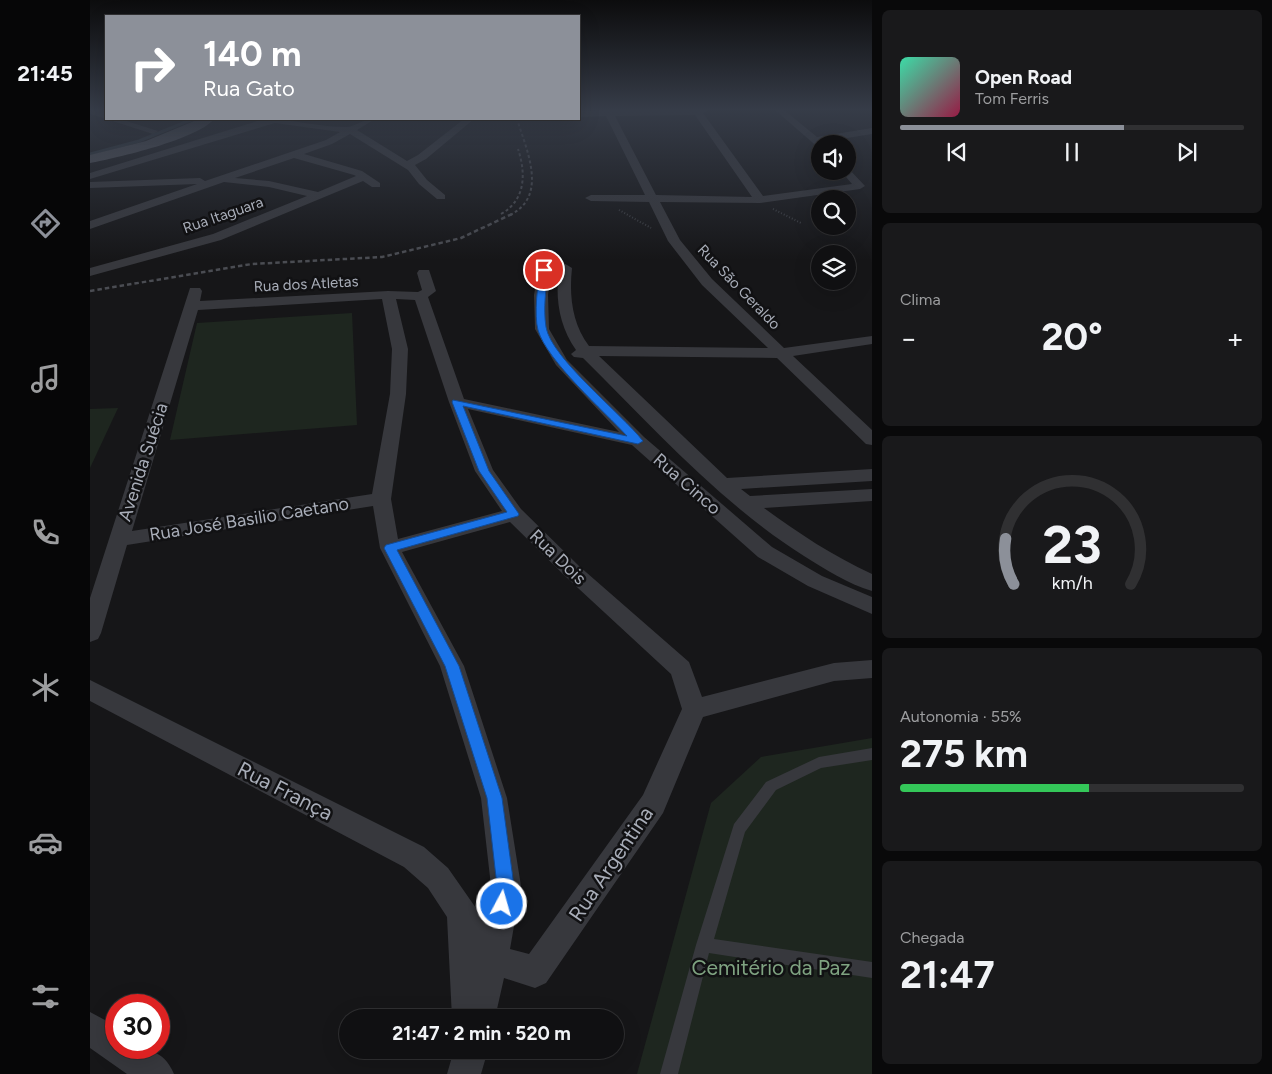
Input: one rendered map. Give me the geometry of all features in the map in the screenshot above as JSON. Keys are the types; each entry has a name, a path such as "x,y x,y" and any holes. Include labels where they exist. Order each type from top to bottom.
{"street":[{"path":"90,176 141,160"},
{"path":"90,225 279,160"},
{"path":"316,160 358,173 376,185"},
{"path":"404,160 411,165 423,182 441,197"},
{"path":"411,165 417,160"},
{"name":"Rua São Geraldo","path":"632,160 674,241 708,282 872,440"},
{"path":"733,160 760,200"},
{"name":"Rua Itaguara","path":"90,272 217,237 363,177"},
{"path":"854,180 860,186"},
{"path":"90,185 221,181 270,184 318,196"},
{"path":"594,198 760,200 872,183"},
{"name":"Rua Cinco","path":"872,584 844,572 786,537 724,484 585,351 573,335 563,292 566,268 546,256 541,295 542,329 561,362 638,441 765,552 815,581 872,606"},
{"name":"Rua Dois","path":"424,273 429,291 421,296 457,402 484,471 514,514 572,571 681,669 694,709"},
{"path":"388,295 400,350 398,394 381,499 390,548 452,666 494,798 506,886 493,959 481,1009"},
{"name":"Rua dos Atletas","path":"194,299 421,296"},
{"name":"Avenida Suécia","path":"90,633 194,299"},
{"path":"561,362 585,351 780,353 872,340"},
{"path":"457,402 638,441"},
{"path":"724,484 833,479 872,475"},
{"path":"745,503 872,495"},
{"name":"Rua José Basilio Caetano","path":"118,540 381,499"},
{"path":"390,548 514,514"},
{"path":"694,709 834,672 872,669"},
{"name":"Rua França","path":"90,690 414,857 438,878 493,959"},
{"name":"Rua Argentina","path":"493,959 535,972 653,804 694,709"},
{"path":"462,914 467,1009"},
{"path":"90,1028 105,1039"},
{"path":"135,1059 157,1074"}],"lane":[{"path":"669,1074 704,945 739,829 771,786 819,763 872,754"},
{"path":"704,945 872,970"}],"path":[{"path":"594,198 674,241"},
{"path":"760,200 777,212 801,223"}],"green space":[{"path":"352,313 357,425 170,440 197,323"},
{"path":"118,408 90,468 90,409"},
{"name":"Cemitério da Paz","path":"872,738 872,1074 637,1074 711,803 761,757"}],"railway":[{"path":"501,214 509,208 519,194 523,176 521,160"},
{"path":"510,215 522,207 529,196 532,184 529,160"},
{"path":"90,291 252,264 382,257 461,238 510,215"}],"route":[{"path":"502,904 506,886 494,798 452,666 390,548 514,514 484,471 457,402 638,441 561,362 542,329 541,295 544,270"}]}
